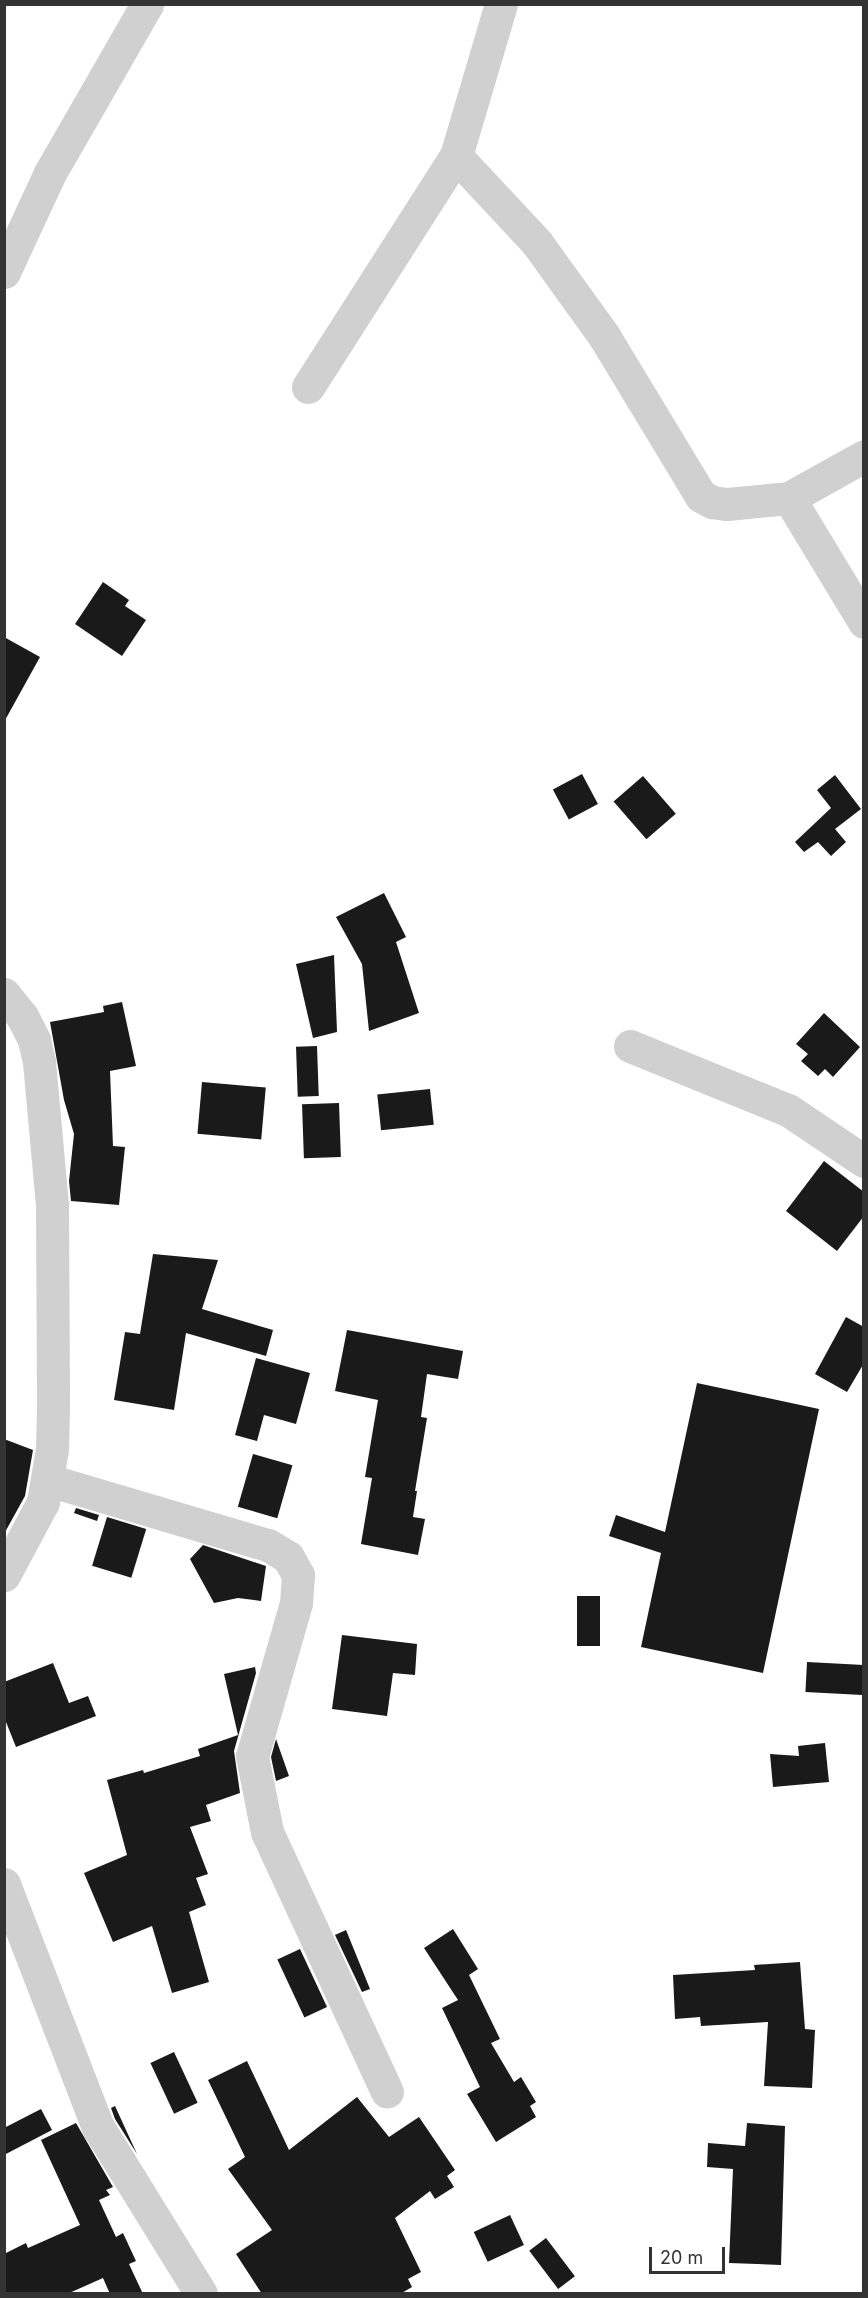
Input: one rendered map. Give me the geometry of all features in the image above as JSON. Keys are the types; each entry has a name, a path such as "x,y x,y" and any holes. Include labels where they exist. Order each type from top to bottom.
{"street":[{"path":"4,272 50,173 147,4"},
{"path":"308,387 456,156 501,4"},
{"path":"456,156 544,252 603,336 701,496 712,502 727,504 789,498 864,456"},
{"path":"789,498 864,622"},
{"path":"4,994 22,1016 34,1040 39,1062 52,1204 52,1449 42,1502 4,1575"},
{"path":"630,1046 788,1110 864,1161"},
{"path":"48,1479 268,1545 288,1557 298,1575 296,1603 252,1756 267,1832 387,2092"},
{"path":"4,1884 98,2127 201,2294"}],"building":[{"path":"103,582 129,600 125,606 146,620 122,656 75,624"},
{"path":"4,637 40,657 4,722"},
{"path":"582,774 598,804 569,820 553,789"},
{"path":"835,775 861,809 835,829 846,842 831,856 818,842 804,852 795,842 831,808 817,790"},
{"path":"643,776 676,814 646,839 614,802"},
{"path":"384,893 406,937 396,942 419,1013 369,1031 362,964 336,917"},
{"path":"334,955 337,1032 313,1038 296,964"},
{"path":"122,1002 136,1066 110,1071 113,1146 125,1147 119,1205 71,1201 69,1181 74,1134 64,1100 50,1022 104,1012 103,1006"},
{"path":"824,1013 860,1047 833,1077 825,1069 818,1076 801,1061 808,1054 796,1044"},
{"path":"317,1046 319,1096 298,1097 296,1047"},
{"path":"202,1082 266,1088 261,1139 197,1134"},
{"path":"430,1089 434,1125 381,1130 377,1095"},
{"path":"339,1103 341,1157 304,1158 302,1104"},
{"path":"824,1161 864,1192 864,1216 837,1251 786,1211"},
{"path":"153,1254 218,1260 202,1309 273,1330 266,1356 186,1333 174,1410 114,1400 125,1332 140,1334"},
{"path":"846,1317 864,1327 864,1363 847,1392 815,1374"},
{"path":"347,1330 463,1351 458,1379 427,1374 421,1417 427,1418 413,1517 425,1519 418,1555 361,1544 372,1478 365,1477 378,1400 335,1391"},
{"path":"256,1358 310,1373 296,1424 264,1415 257,1441 235,1435"},
{"path":"697,1383 819,1409 763,1673 641,1647 661,1553 609,1536 616,1515 665,1532"},
{"path":"4,1439 33,1450 25,1496 4,1534"},
{"path":"253,1454 292,1465 277,1518 238,1507"},
{"path":"76,1508 99,1515 97,1521 74,1513"},
{"path":"107,1517 146,1529 131,1578 92,1566"},
{"path":"203,1545 266,1566 261,1601 238,1598 214,1603 190,1559"},
{"path":"577,1596 600,1596 600,1646 577,1646"},
{"path":"342,1635 417,1644 415,1675 393,1673 387,1716 332,1709"},
{"path":"807,1662 864,1665 862,1695 805,1692"},
{"path":"53,1663 69,1703 88,1696 96,1716 16,1747 4,1717 4,1682"},
{"path":"255,1667 256,1673 234,1751 240,1793 206,1805 211,1821 190,1827 208,1874 196,1878 206,1905 189,1912 209,1982 172,1993 152,1926 113,1942 84,1873 127,1855 107,1780 143,1770 144,1773 200,1756 198,1749 238,1735 224,1674"},
{"path":"276,1739 289,1776 276,1781 271,1757"},
{"path":"825,1743 829,1782 773,1787 770,1754 799,1756 798,1746"},
{"path":"453,1929 478,1969 469,1975 500,2039 491,2043 514,2082 521,2077 536,2102 530,2106 536,2117 496,2142 467,2094 480,2087 442,2008 458,2000 424,1948"},
{"path":"346,1930 370,1989 362,1992 335,1935"},
{"path":"300,1949 327,2007 304,2018 277,1960"},
{"path":"800,1962 805,2029 815,2030 812,2088 764,2086 768,2022 701,2026 700,2017 675,2019 673,1975 755,1970 754,1965"},
{"path":"174,2052 198,2103 174,2114 150,2063"},
{"path":"247,2061 289,2150 357,2097 389,2137 419,2117 455,2170 447,2176 454,2187 435,2199 430,2191 395,2218 421,2272 408,2279 412,2287 400,2294 262,2294 236,2254 272,2230 228,2169 245,2157 208,2080"},
{"path":"115,2106 137,2154 115,2119 111,2108"},
{"path":"41,2109 52,2130 4,2155 4,2128"},
{"path":"76,2123 113,2187 106,2190 110,2195 99,2200 116,2237 123,2233 136,2261 129,2264 143,2294 110,2294 103,2278 67,2294 4,2294 4,2254 26,2243 28,2248 80,2225 41,2140"},
{"path":"747,2123 785,2126 781,2265 729,2263 733,2169 707,2167 708,2143 745,2146"},
{"path":"510,2215 524,2245 488,2262 474,2232"},
{"path":"546,2238 575,2276 558,2289 529,2251"}]}
